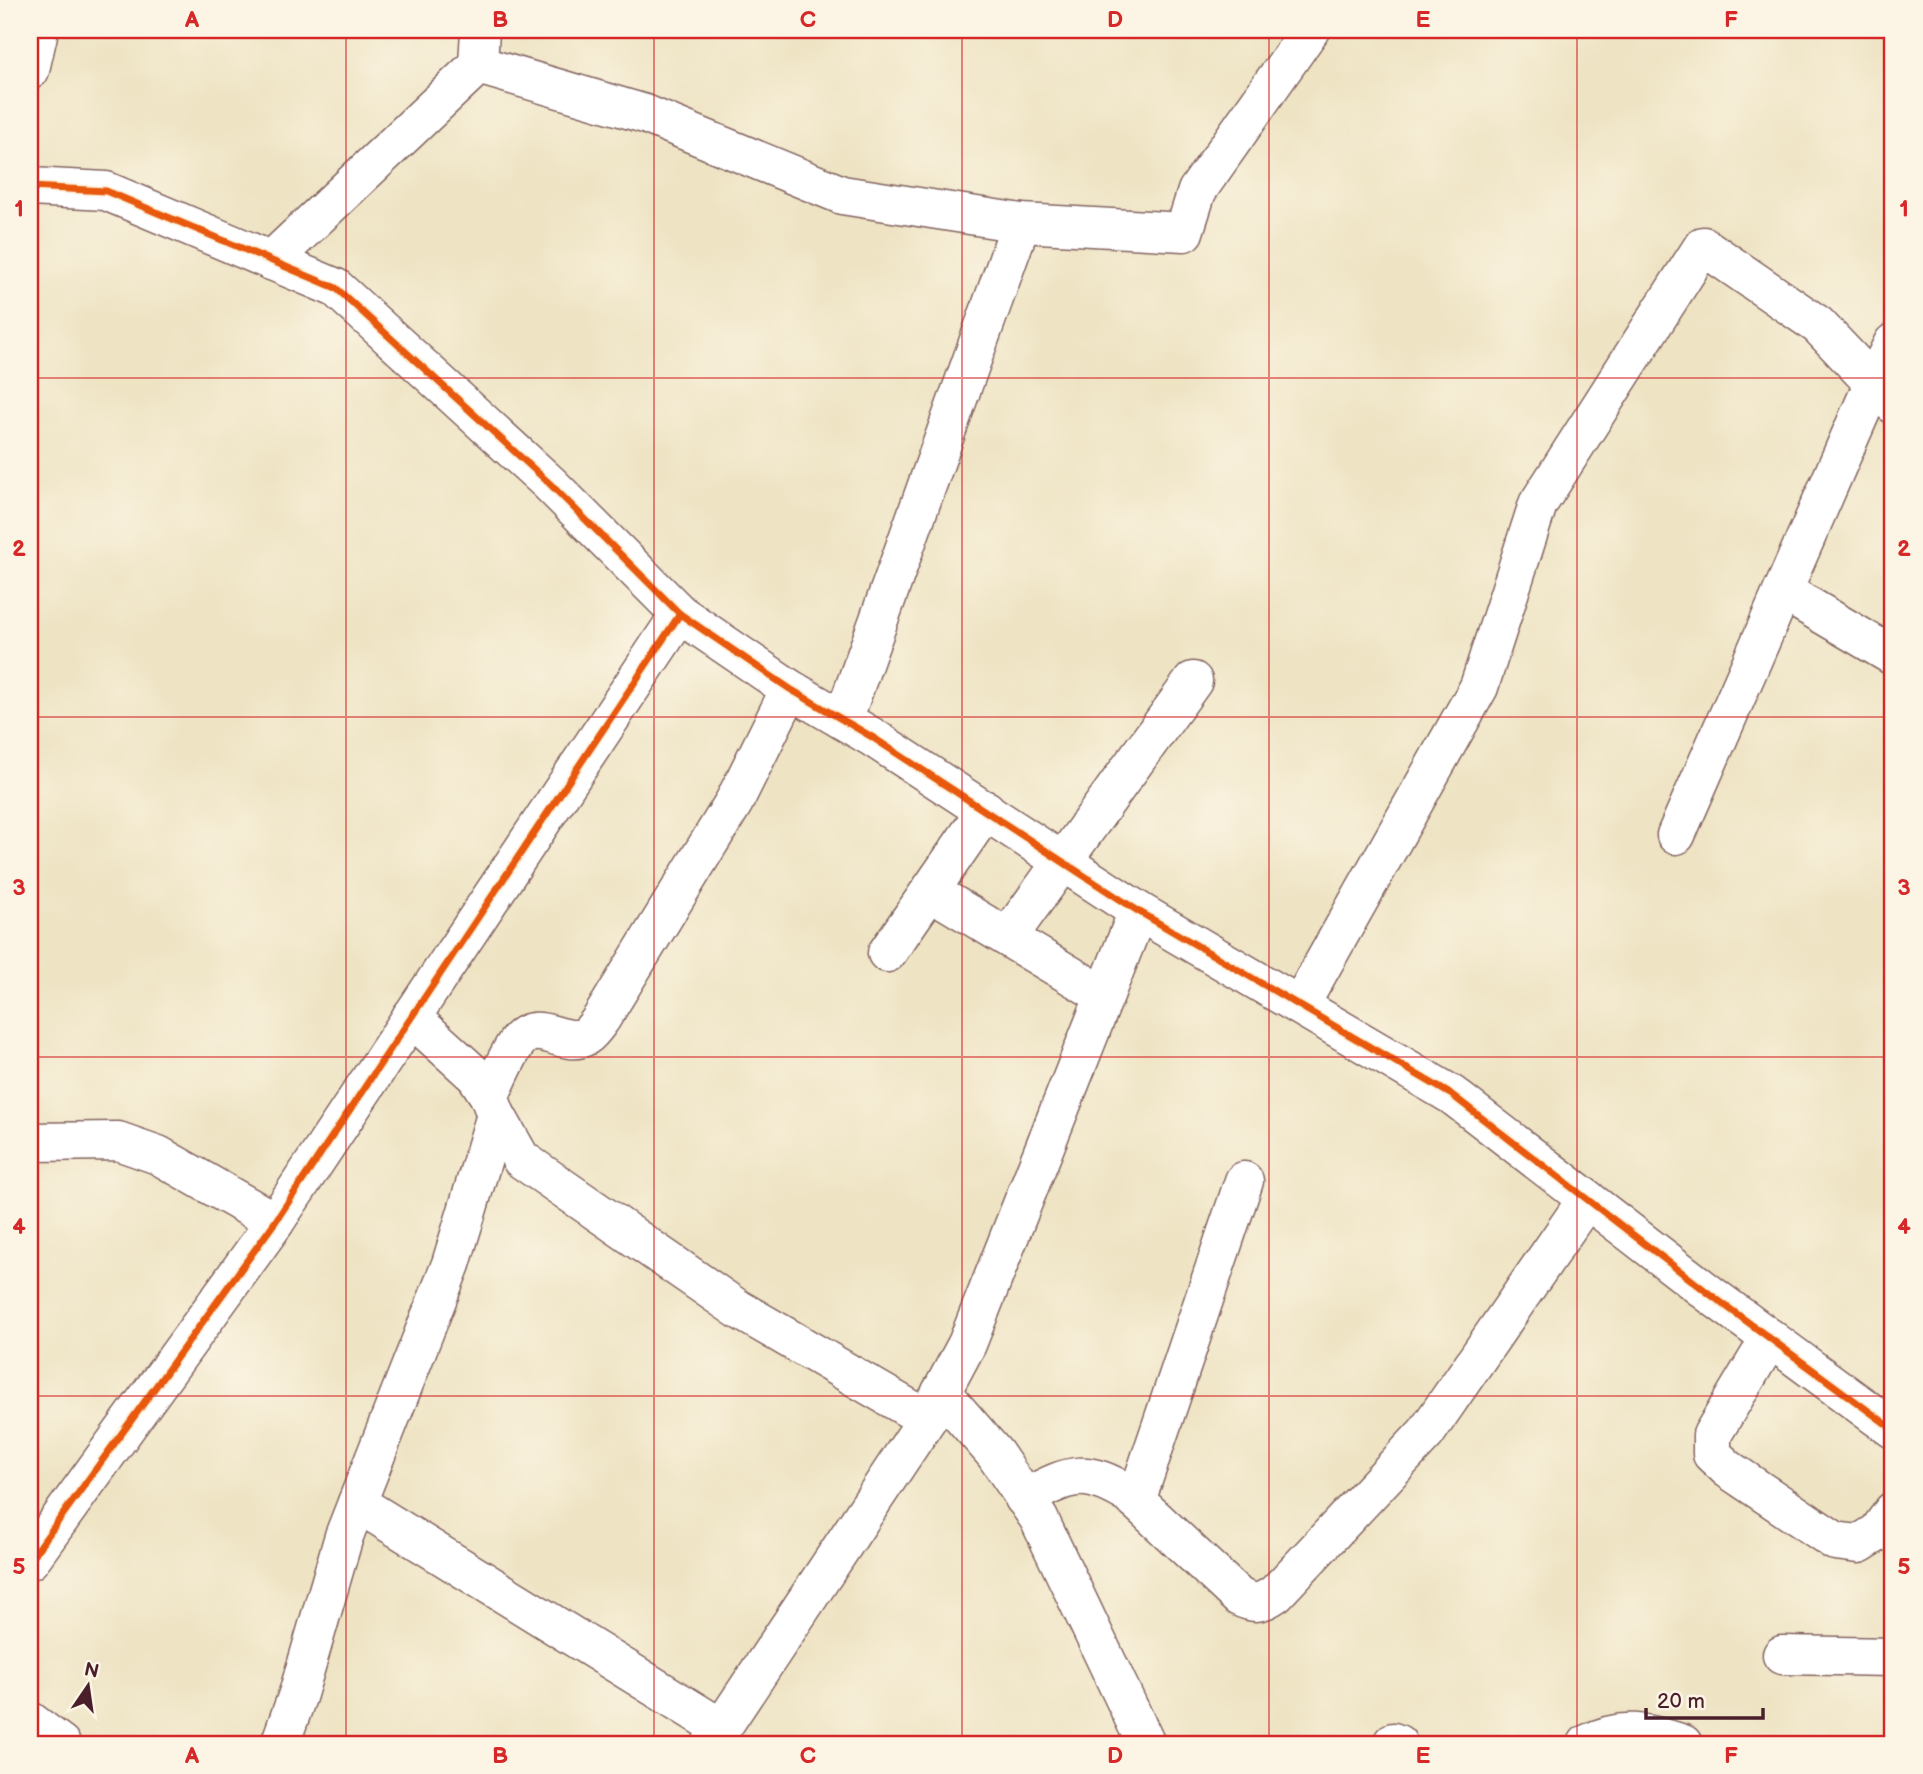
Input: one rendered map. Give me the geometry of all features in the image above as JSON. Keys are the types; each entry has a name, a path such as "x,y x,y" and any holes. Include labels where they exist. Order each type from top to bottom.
{"street":[{"path":"30,70 39,30"},
{"path":"271,261 479,48 842,195 1021,223 1184,232 1196,191 1310,30"},
{"path":"30,187 106,191 336,288 549,482 680,614 790,689 986,810 1138,911 1452,1095 1893,1429"},
{"path":"843,720 1021,223"},
{"path":"1300,1005 1479,687 1538,504 1703,246 1818,325 1883,394"},
{"path":"1676,835 1783,591 1883,394 1893,343"},
{"path":"1783,591 1893,656"},
{"path":"30,1560 275,1222 680,614"},
{"path":"1008,937 1193,681"},
{"path":"279,1744 298,1694 344,1536 451,1264 493,1105 518,1041 529,1033 542,1031 570,1040 585,1036 601,1019 734,802 790,689"},
{"path":"887,953 986,810"},
{"path":"930,891 1105,996"},
{"path":"357,1503 716,1736 934,1406 967,1344 1138,911"},
{"path":"411,1017 476,1076 521,1159 545,1177 738,1309 934,1406 995,1454 1039,1519 1146,1744"},
{"path":"30,1142 118,1142 158,1155 275,1222"},
{"path":"1136,1501 1244,1181"},
{"path":"1024,1498 1065,1478 1089,1477 1110,1483 1136,1501 1239,1597 1253,1604 1264,1602 1276,1593 1426,1433 1587,1199"},
{"path":"1770,1338 1712,1435 1712,1454 1728,1469 1835,1541 1859,1544 1878,1532 1893,1511"},
{"path":"1782,1655 1893,1657"},
{"path":"30,1721 61,1744"},
{"path":"1587,1744 1612,1733 1640,1732 1683,1744"}],"cycle path":[{"path":"30,187 106,191 336,288 549,483 680,614 790,689 872,737 1138,911 1452,1095 1711,1295 1893,1429"},
{"path":"30,1560 275,1222 680,614"}]}
